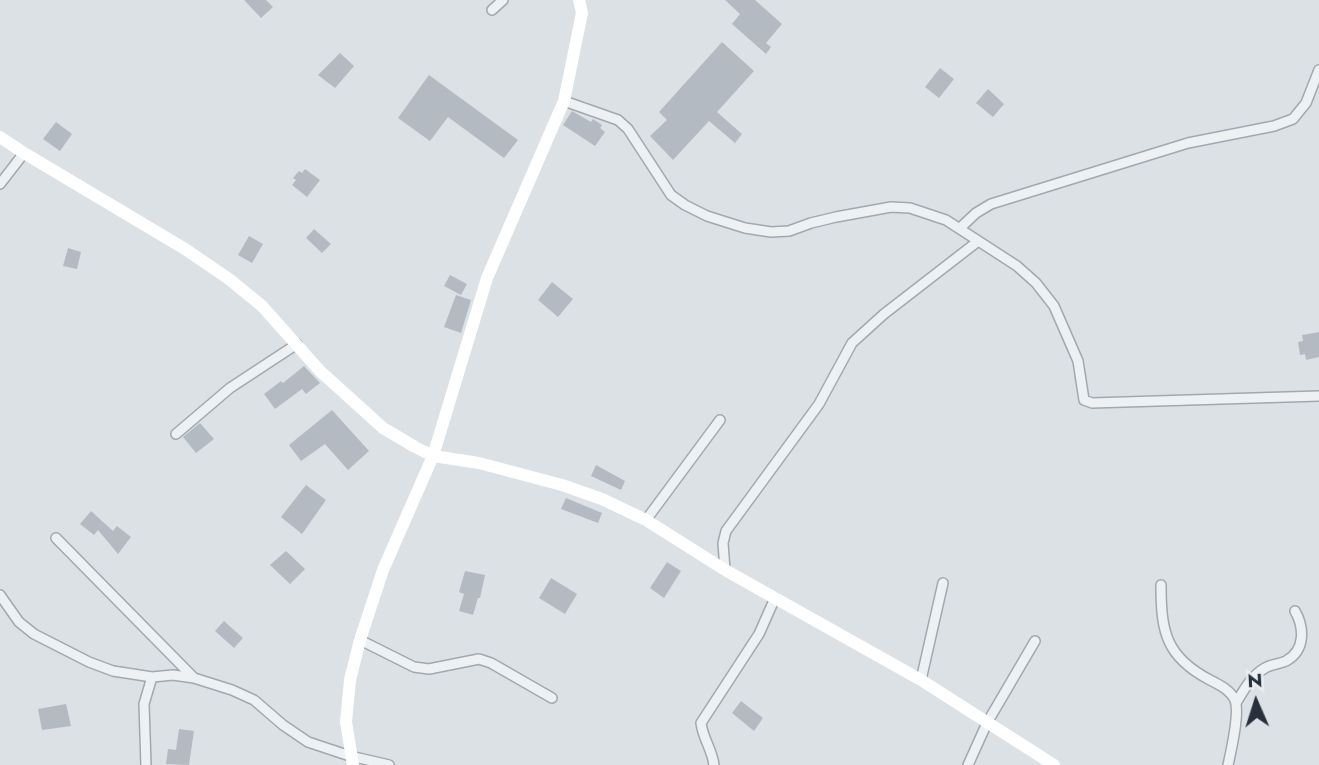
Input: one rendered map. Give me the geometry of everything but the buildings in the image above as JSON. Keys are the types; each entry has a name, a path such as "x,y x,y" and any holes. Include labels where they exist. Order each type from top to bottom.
{"street":[{"path":"492,10 503,0"},
{"path":"351,761 346,722 350,680 360,640 383,570 433,456 487,278 564,101 582,13 579,0"},
{"path":"960,228 991,204 1188,143 1254,132 1293,118 1306,103 1319,70"},
{"path":"564,101 618,120 628,129 671,195 707,216 745,228 789,231 864,210 910,208 938,216 960,228 977,242 1017,265 1054,306 1078,361 1084,401 1319,396"},
{"path":"0,137 229,279 262,306 320,371 383,428 433,456 479,463 562,485 602,499 646,520 725,570 921,680 1054,765"},
{"path":"0,184 23,153"},
{"path":"725,570 723,543 726,531 735,515 819,404 852,343 884,314 977,242"},
{"path":"176,434 230,388 297,344"},
{"path":"646,520 720,420"},
{"path":"56,538 194,678"},
{"path":"921,680 943,583"},
{"path":"1161,585 1161,614 1176,655 1185,666 1230,692 1236,703"},
{"path":"0,595 19,622 34,634 89,662 113,671 152,677 173,675 194,678 254,700 308,742 351,761 389,765"},
{"path":"714,765 712,749 702,734 701,723 759,634 775,598"},
{"path":"1228,765 1236,703 1249,682 1265,668 1286,662 1299,646 1303,634 1302,623 1295,611"},
{"path":"360,640 414,667 429,669 479,659 491,663 552,698"},
{"path":"968,765 987,723 1035,641"},
{"path":"146,765 144,704 152,677"}]}
